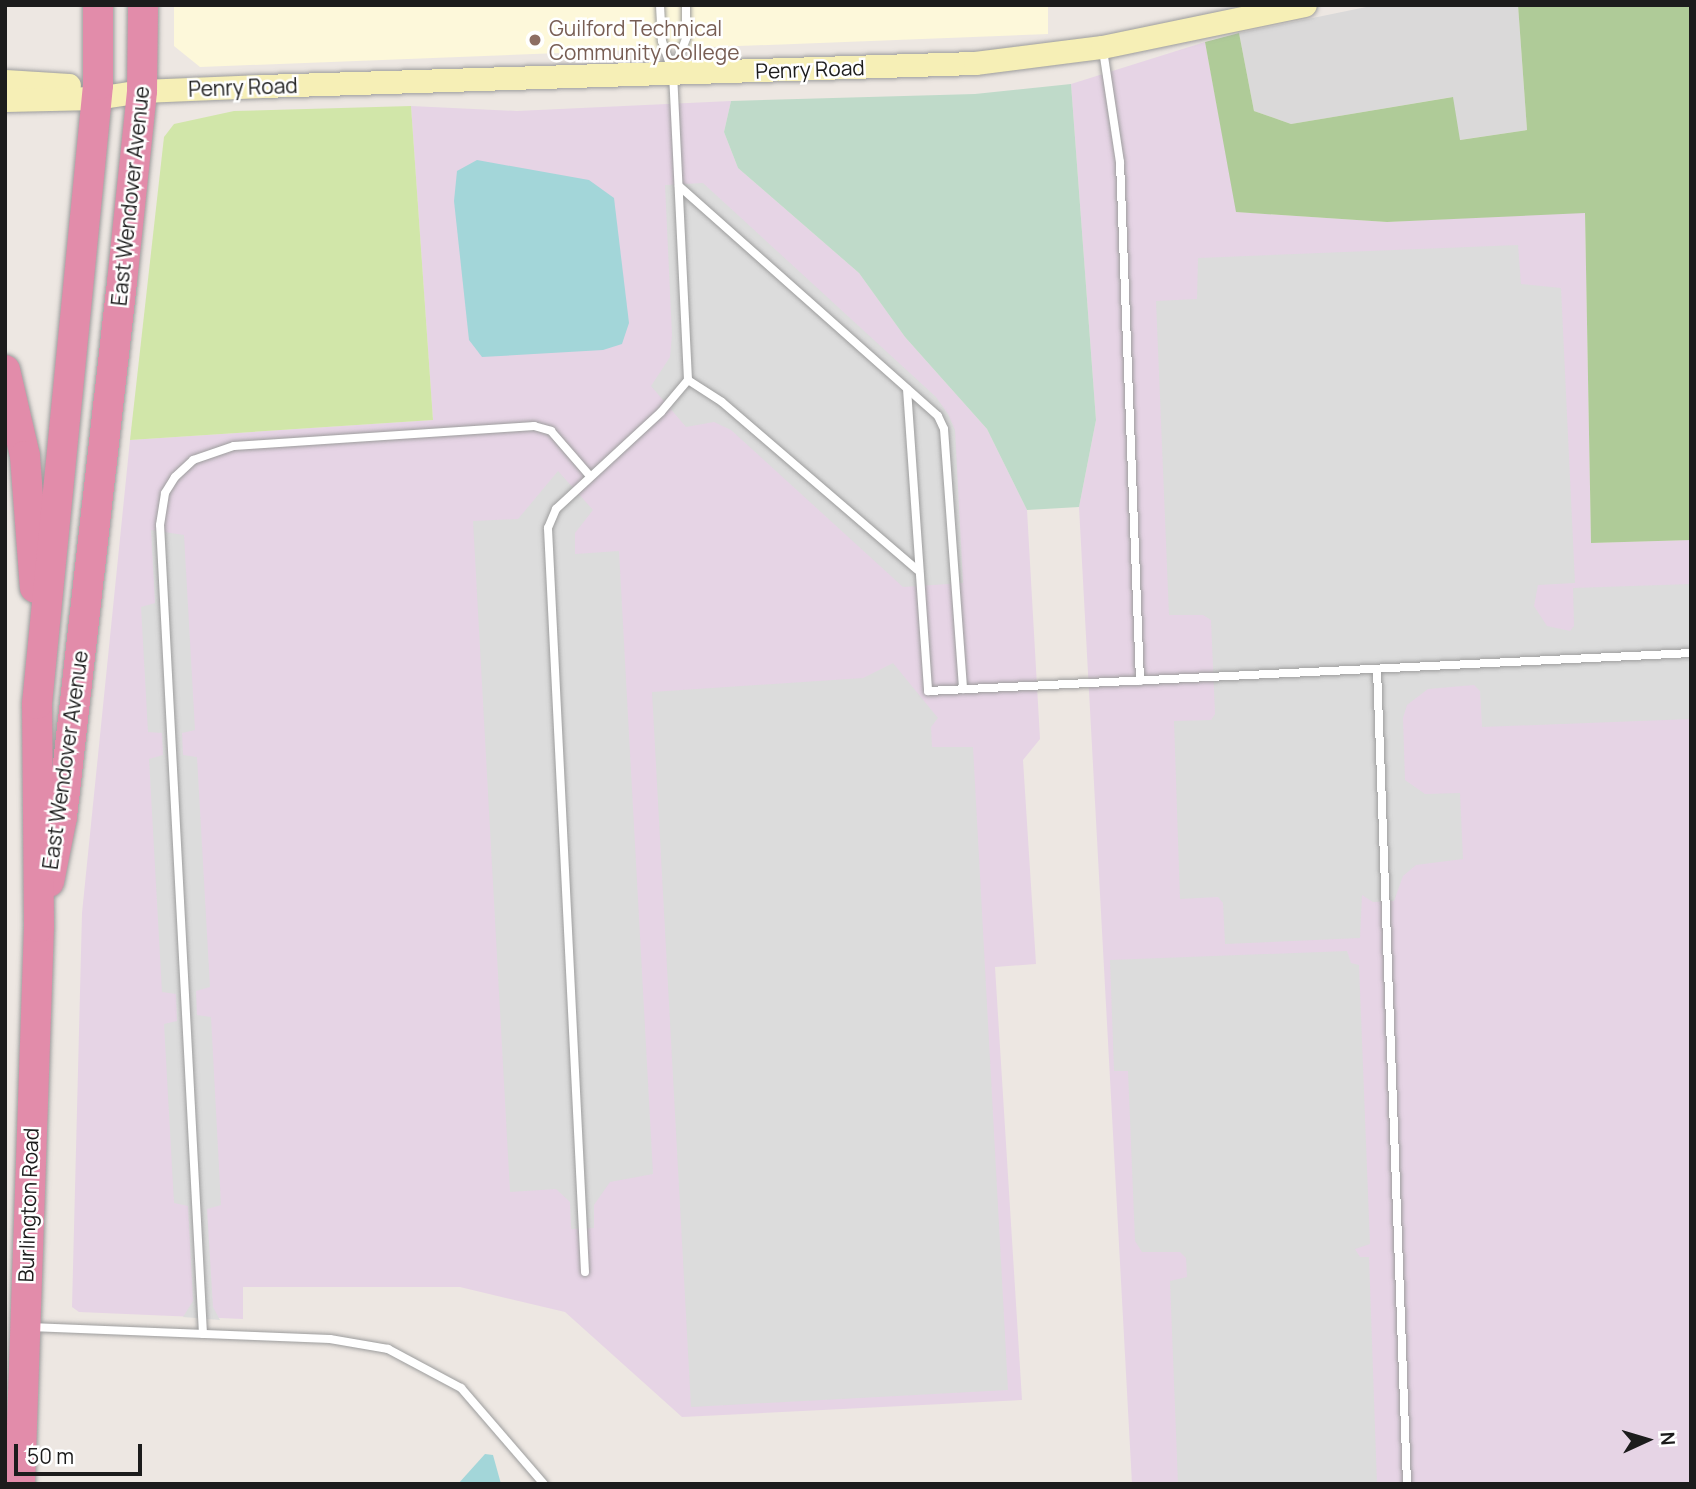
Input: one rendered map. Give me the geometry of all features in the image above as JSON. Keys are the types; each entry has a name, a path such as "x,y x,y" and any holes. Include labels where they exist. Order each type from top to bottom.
{"highway":[{"name":"East Wendover Avenue","path":"39,927 37,704 97,92 98,5"},
{"name":"East Wendover Avenue","path":"39,927 62,817 142,91 143,5"},
{"path":"5,370 29,495 37,704"},
{"name":"Burlington Road","path":"20,1484 17,1449 39,927"}],"street":[{"name":"Penry Road","path":"142,91 975,63 1102,47 1305,5"},
{"path":"5,81 97,92"},
{"path":"5,100 142,91"}],"lane":[{"path":"585,1272 547,554 548,528 556,509 661,412 688,380 673,73 662,41 660,5"},
{"path":"673,73 686,38 685,5"},
{"path":"1102,47 1120,162 1140,681"},
{"path":"679,186 938,416 944,429 963,688"},
{"path":"688,380 722,402 917,570"},
{"path":"907,389 917,570 928,691 1691,653"},
{"path":"203,1334 160,525 165,494 174,477 193,460 234,446 534,426 551,431 590,476"},
{"path":"1377,669 1406,1484"},
{"path":"24,1326 330,1339 409,1357 461,1388 480,1406 544,1484"}],"shaded area":[{"name":"Guilford Technical Community College","path":"174,5 1048,5 1048,34 200,67 174,46"},
{"path":"1376,5 1518,5 1527,130 1459,140 1452,97 1291,124 1254,111 1239,33"},
{"path":"1205,42 1237,212 1387,222 1585,212 1591,543 1691,540 1691,1484 1132,1484 1079,507 1096,420 1071,84"},
{"path":"731,101 724,132 738,168 859,273 905,337 987,429 1027,510 1040,739 1023,760 1036,964 995,967 1022,1400 682,1417 565,1312 460,1287 243,1287 243,1319 79,1312 72,1307 82,913 130,440 433,420 411,106 517,111"},
{"path":"703,183 936,397 948,414 955,430 963,583 903,587 731,430 714,422 686,427 651,386 670,357 672,335 665,185"},
{"path":"1518,245 1521,284 1561,288 1575,583 1538,585 1534,606 1547,626 1570,631 1574,626 1573,588 1691,584 1691,719 1482,727 1480,691 1474,685 1428,689 1407,705 1403,718 1405,780 1425,794 1460,793 1463,859 1416,865 1403,876 1394,901 1373,902 1362,895 1360,938 1225,944 1223,903 1218,897 1180,899 1174,721 1211,720 1215,714 1211,620 1203,615 1169,615 1156,301 1197,299 1198,258"},
{"path":"558,471 593,510 575,533 575,554 619,551 653,1174 610,1182 594,1205 594,1228 571,1229 570,1202 556,1189 510,1192 473,521 518,519"},
{"path":"151,530 184,535 195,730 182,733 183,755 197,757 210,987 196,991 197,1015 211,1017 221,1205 207,1209 213,1307 220,1320 183,1317 193,1301 188,1206 174,1203 164,1024 177,1021 176,994 162,992 149,759 163,755 162,733 148,732 141,607 155,603"},
{"path":"893,663 938,718 931,727 932,747 973,747 1008,1390 691,1407 652,692 863,678"},
{"path":"1347,951 1351,963 1359,965 1370,1244 1355,1249 1360,1257 1369,1257 1377,1484 1178,1484 1170,1281 1187,1277 1186,1258 1180,1252 1142,1252 1135,1241 1128,1071 1114,1071 1110,960"}],"green space":[{"path":"1518,5 1691,5 1691,540 1591,543 1585,213 1387,222 1236,212 1205,42 1239,33 1254,111 1291,124 1453,97 1460,140 1527,130"},
{"path":"1071,84 1096,420 1079,507 1027,510 987,429 905,337 859,273 738,168 724,132 731,101 975,94"},
{"path":"411,106 433,420 130,440 164,137 174,124 234,111"}],"water":[{"path":"477,160 589,180 614,198 629,323 622,344 603,350 482,357 469,340 454,201 457,171"},
{"path":"485,1454 493,1455 501,1484 458,1484"}],"place":[{"name":"Guilford Technical Community College","path":"535,40"}]}
